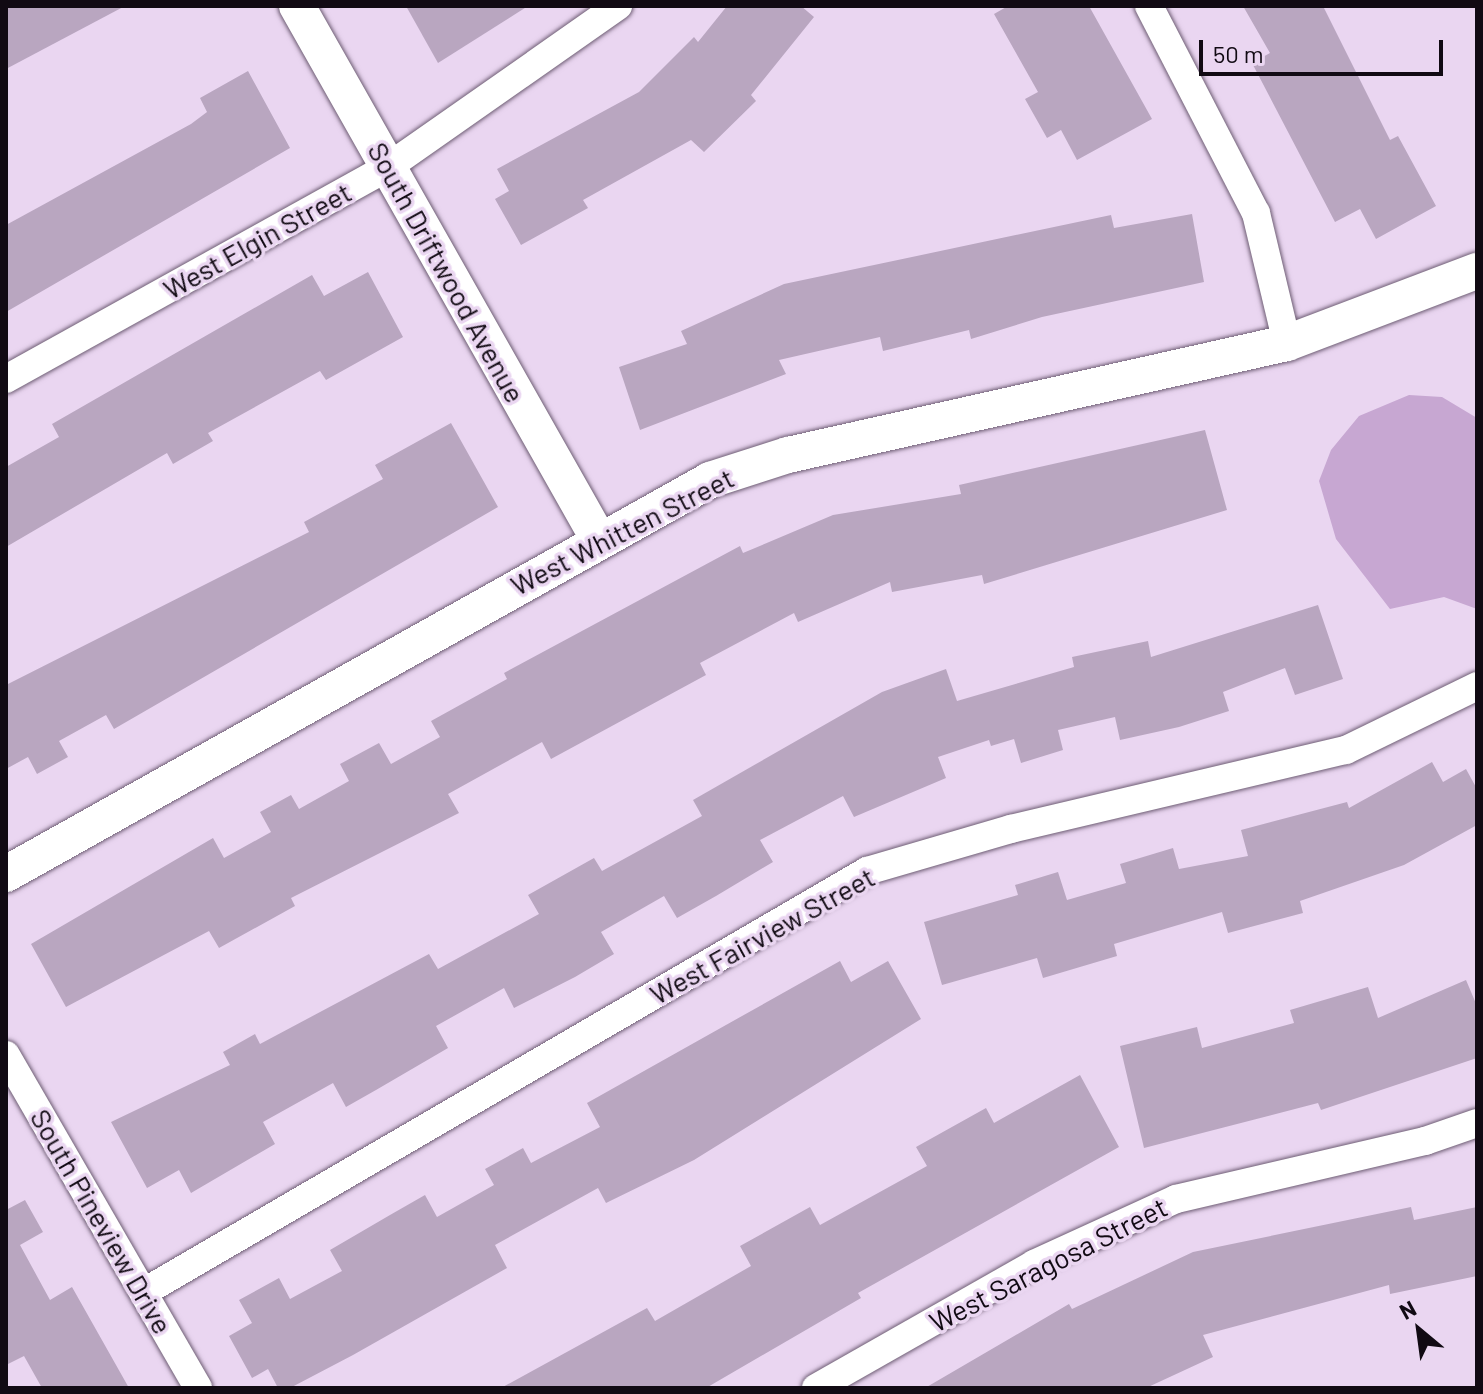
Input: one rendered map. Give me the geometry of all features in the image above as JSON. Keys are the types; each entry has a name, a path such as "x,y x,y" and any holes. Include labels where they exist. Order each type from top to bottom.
{"street":[{"name":"South Driftwood Avenue","path":"297,6 598,538"},
{"name":"West Elgin Street","path":"6,379 388,167 618,6"},
{"path":"1149,6 1256,213 1287,343"},
{"name":"West Whitten Street","path":"6,874 598,538 710,480 788,455 1287,343 1477,271"},
{"name":"West Fairview Street","path":"144,1292 867,871 1011,829 1346,750 1477,686"},
{"name":"South Pineview Drive","path":"6,1055 198,1388"},
{"name":"West Saragosa Street","path":"816,1388 1034,1264 1176,1199 1425,1141 1477,1123"}],"shaded area":[{"path":"1409,395 1442,397 1477,418 1477,609 1444,597 1390,609 1336,539 1319,481 1331,450 1359,416"}],"building":[{"path":"6,6 125,6 6,69"},
{"path":"406,6 528,6 438,63"},
{"path":"727,6 801,6 814,17 751,95 756,101 704,152 691,140 583,200 588,208 521,245 495,199 509,191 497,169 639,92 694,37 698,42"},
{"path":"1008,6 1089,6 1152,119 1077,160 1061,130 1047,138 1025,99 1038,92 994,14"},
{"path":"1243,6 1323,6 1390,140 1398,136 1436,206 1376,239 1360,209 1335,222 1252,63 1270,53"},
{"path":"248,71 290,148 6,312 6,225 191,124 207,112 200,98"},
{"path":"1192,214 1204,282 1042,317 971,339 969,330 883,351 880,337 779,360 786,374 640,430 619,367 687,344 681,331 784,284 1111,215 1114,228"},
{"path":"368,272 403,337 326,380 320,371 208,433 213,441 173,464 167,453 6,547 6,467 59,437 52,424 312,275 324,296"},
{"path":"451,423 498,507 114,729 106,715 59,741 68,757 37,774 28,757 6,769 6,685 309,532 304,522 383,479 375,465"},
{"path":"1205,430 1227,510 984,584 982,575 892,592 890,582 798,622 794,613 700,663 706,675 551,759 542,742 448,794 459,813 291,898 295,906 219,948 209,931 66,1007 31,944 213,838 224,858 271,832 260,812 291,795 299,809 349,781 340,764 379,743 391,764 440,737 431,721 507,679 504,673 740,546 743,553 833,515 961,494 959,485"},
{"path":"1318,605 1343,679 1295,695 1285,668 1223,692 1229,711 1179,727 1120,740 1115,717 1058,730 1063,750 1021,763 1014,739 991,746 989,740 938,757 946,778 854,817 843,796 760,840 773,862 677,918 664,896 601,932 614,954 575,977 514,1008 504,988 436,1026 448,1048 346,1107 333,1083 263,1122 275,1144 191,1193 179,1170 147,1188 111,1122 230,1065 223,1052 255,1034 260,1044 429,954 438,969 539,914 528,895 594,858 602,871 702,816 693,800 882,692 946,669 957,701 1074,667 1072,657 1148,641 1151,657"},
{"path":"1432,762 1443,782 1466,769 1477,789 1477,825 1404,865 1300,901 1303,913 1228,933 1222,912 1114,944 1117,956 1043,978 1037,958 942,985 924,922 1018,895 1015,885 1058,872 1067,900 1126,883 1120,864 1173,848 1179,869 1248,856 1241,830 1347,802 1349,808"},
{"path":"840,961 851,982 888,961 921,1019 694,1160 606,1203 598,1188 495,1245 507,1268 353,1355 290,1388 278,1388 268,1369 252,1378 229,1336 252,1323 239,1300 279,1278 290,1299 342,1271 330,1250 425,1195 437,1217 494,1185 485,1169 523,1148 531,1163 600,1127 587,1103"},
{"path":"1466,980 1477,1006 1477,1058 1321,1110 1318,1103 1144,1148 1120,1046 1197,1027 1202,1048 1294,1023 1290,1010 1368,987 1378,1018"},
{"path":"1080,1075 1119,1147 858,1293 861,1298 706,1388 501,1388 647,1308 655,1321 751,1266 740,1246 810,1207 820,1225 927,1166 916,1147 986,1108 994,1123"},
{"path":"25,1200 43,1232 20,1245 50,1300 72,1287 129,1388 42,1388 24,1356 6,1365 6,1210"},
{"path":"1411,1207 1414,1220 1477,1207 1477,1276 1390,1294 1389,1285 1203,1335 1213,1357 1146,1388 925,1388 1069,1304 1072,1309 1193,1252"}]}
